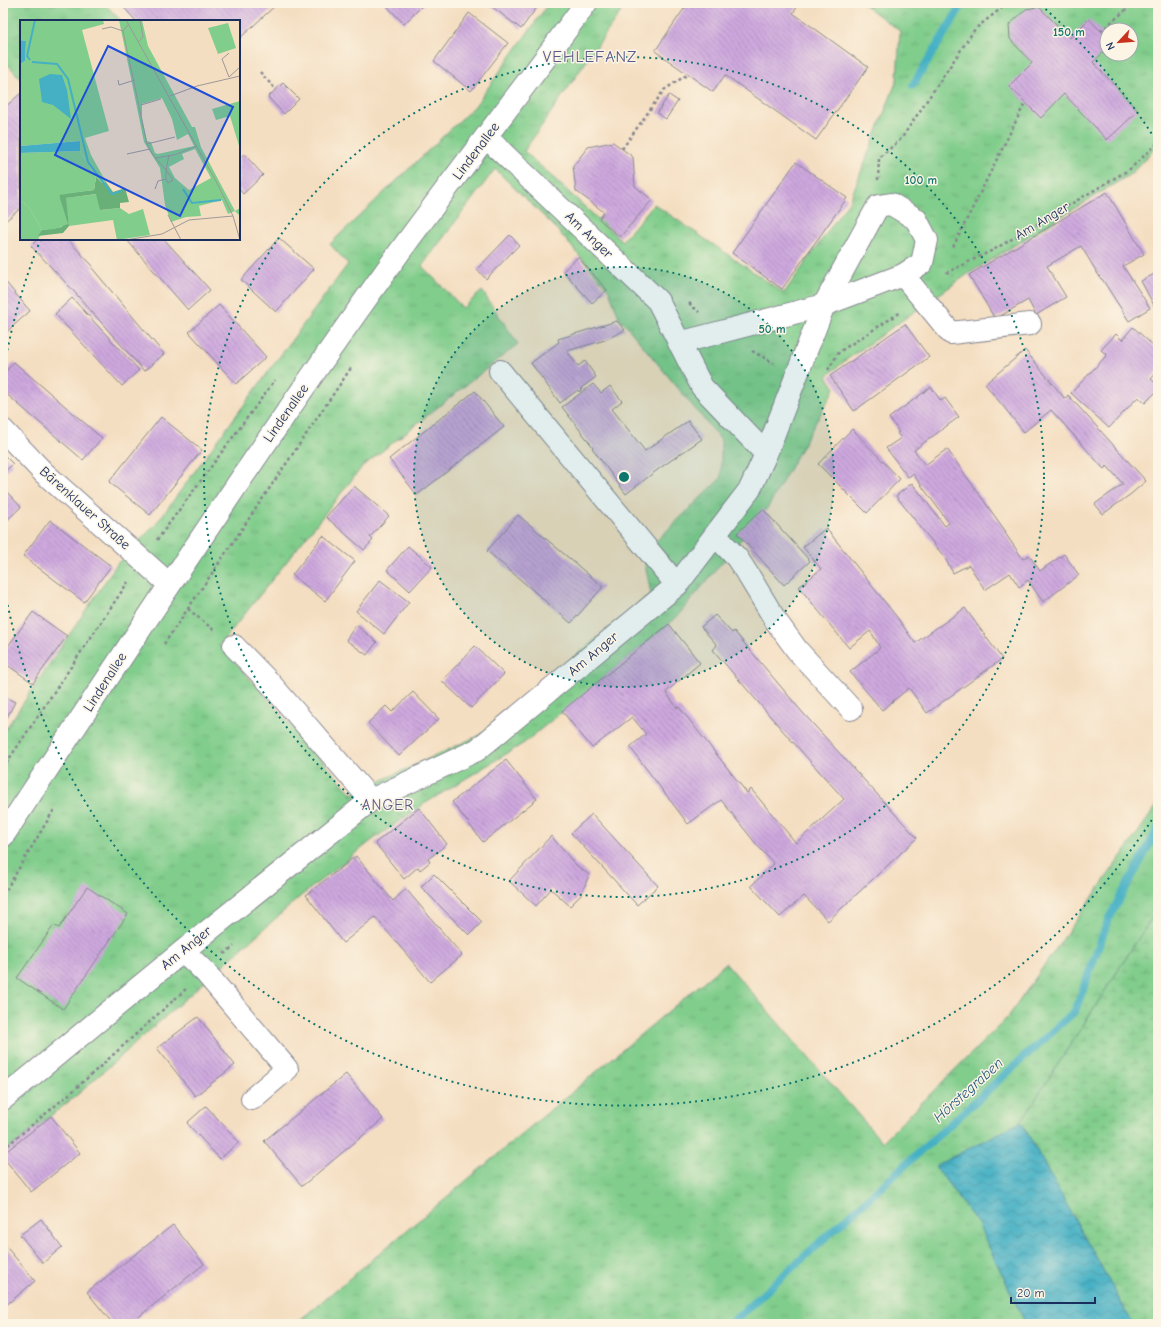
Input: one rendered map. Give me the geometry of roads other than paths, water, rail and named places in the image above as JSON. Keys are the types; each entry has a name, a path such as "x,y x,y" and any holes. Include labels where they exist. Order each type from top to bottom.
{"street":[{"name":"Lindenallee","path":"3,836 170,584 346,328 395,258 586,3"},
{"name":"Am Anger","path":"486,137 658,302 702,387 766,454"},
{"name":"Am Anger","path":"3,1099 182,951 371,800 477,750 677,585 750,489 766,454 824,305 878,206 891,204 916,219 927,240 922,263 903,275"},
{"path":"679,343 824,305 903,275 951,333 1030,324"},
{"path":"500,371 677,585"},
{"name":"Bärenklauer Straße","path":"3,430 44,473 170,584"},
{"path":"714,535 737,558 776,621 797,650 851,709"},
{"path":"234,646 269,682 371,800"},
{"path":"182,951 205,972 286,1069 252,1099"}],"water":[{"path":"1021,1122 1133,1324 1026,1324 978,1224 935,1166"}],"waterway":[{"path":"913,85 963,3"},
{"name":"Hörstegraben","path":"730,1324 1075,1011 1109,918 1158,829"}],"district":[{"name":"VEHLEFANZ","path":"590,57"},
{"name":"ANGER","path":"388,805"}]}
